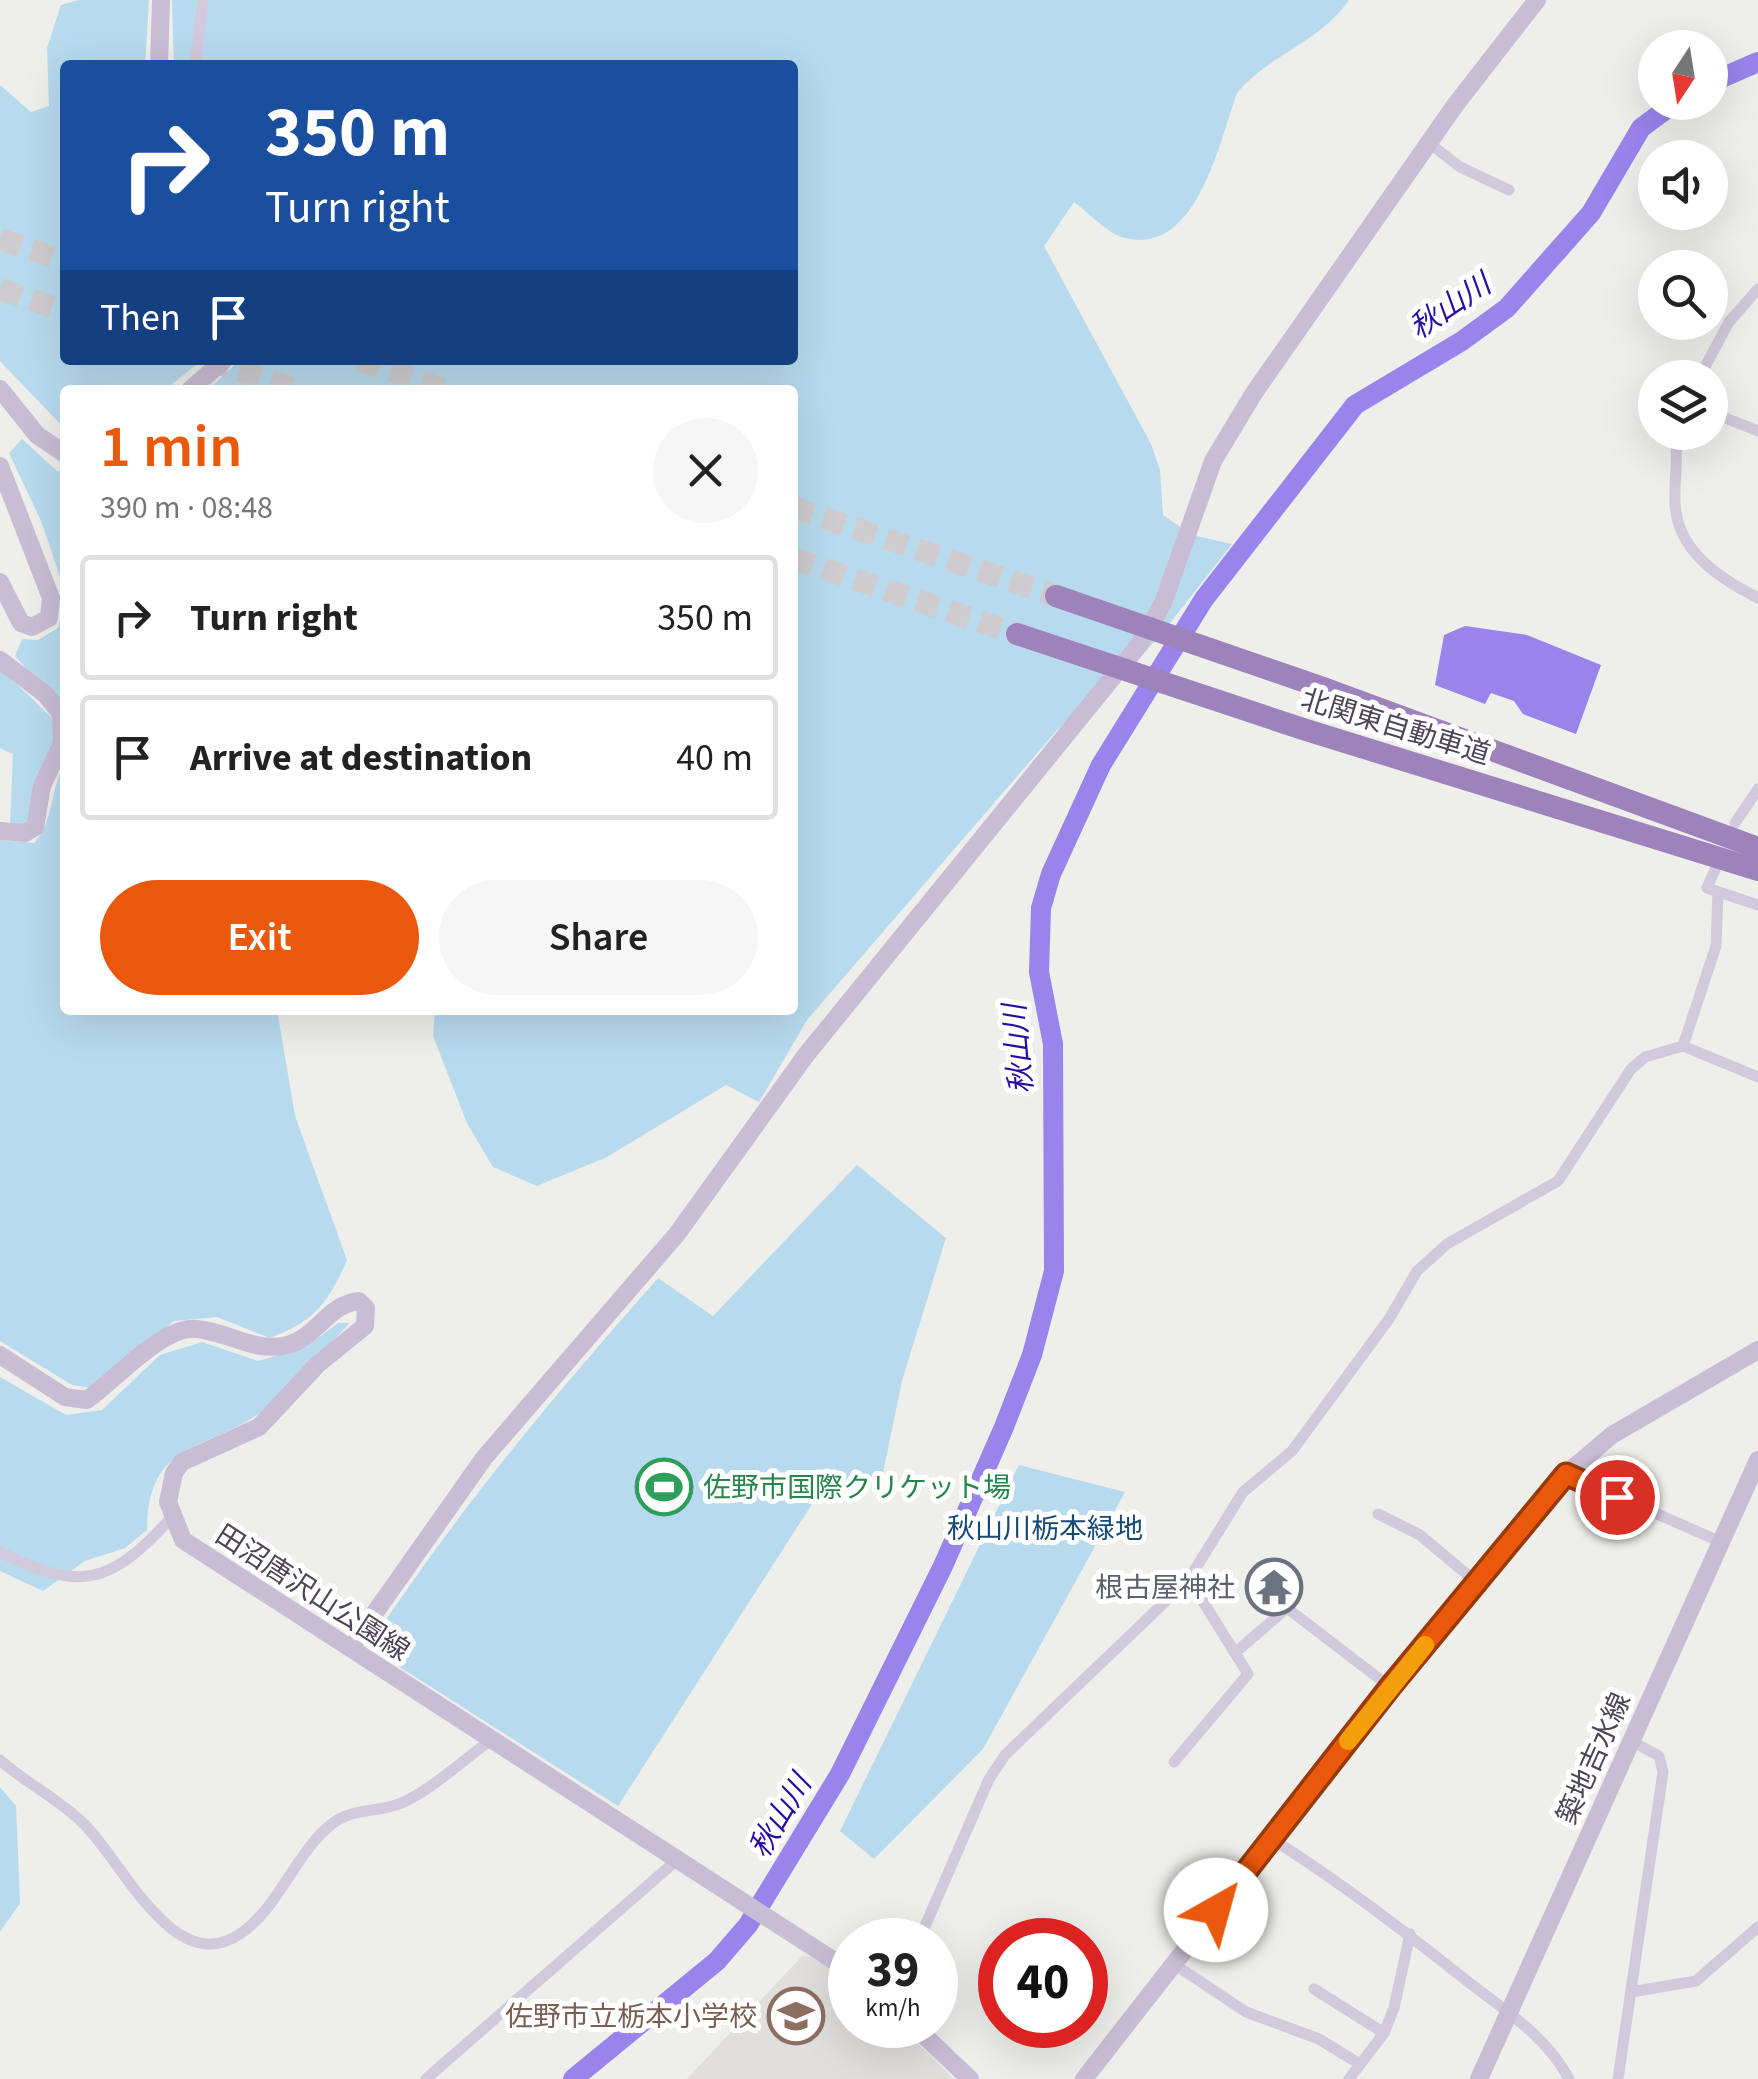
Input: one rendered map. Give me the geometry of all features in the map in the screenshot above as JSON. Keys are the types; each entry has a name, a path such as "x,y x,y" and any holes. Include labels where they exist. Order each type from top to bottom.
{"highway":[{"name":"北関東自動車道","path":"1056,596 1323,688 1758,848"},
{"name":"北関東自動車道","path":"1017,634 1303,729 1758,870"}],"street":[{"path":"159,60 161,0"},
{"path":"195,60 204,0"},
{"path":"350,1648 484,1458 677,1234 806,1055 1140,645 1163,603 1213,460 1274,363 1429,143 1537,0"},
{"path":"1429,143 1460,167 1509,190"},
{"path":"1708,360 1728,322 1758,289"},
{"path":"196,385 218,365"},
{"path":"0,389 37,435 60,451"},
{"path":"1728,420 1758,432"},
{"path":"1675,450 1675,501 1683,534 1713,572 1758,598"},
{"path":"0,466 51,598 49,618 32,627 21,623 0,582"},
{"path":"0,660 57,706 60,716"},
{"path":"0,831 20,834 35,828 42,786 60,747"},
{"path":"1735,823 1758,788"},
{"path":"1715,870 1708,888 1758,905"},
{"path":"1683,1046 1716,946 1718,892"},
{"path":"928,1918 988,1779 1005,1755 1188,1578 1242,1492 1292,1451 1389,1319 1417,1270 1447,1244 1558,1182 1575,1161 1621,1080 1645,1057 1683,1046 1758,1077"},
{"path":"0,1355 65,1397 86,1400 174,1333 198,1328 244,1344 278,1347 306,1337 334,1309 359,1301 366,1308 365,1326 318,1364 260,1427 182,1462 169,1487 171,1518 136,1556 95,1578 34,1570 0,1552"},
{"path":"1084,2079 1390,1687 1566,1474 1612,1435 1758,1350"},
{"name":"築地吉水線","path":"1478,2079 1758,1460"},
{"path":"1566,1474 1721,1542"},
{"path":"1378,1514 1420,1536 1476,1582"},
{"name":"田沼唐沢山公園線","path":"171,1518 182,1540 196,1550 828,1956"},
{"path":"1174,1762 1248,1674 1188,1578"},
{"path":"1237,1651 1287,1608 1390,1687"},
{"path":"0,1760 84,1823 171,1929 196,1945 210,1946 243,1932 331,1824 355,1812 384,1810 406,1801 491,1740"},
{"path":"1618,2079 1663,1772 1659,1756 1631,1741"},
{"path":"1272,1839 1410,1934 1509,2012 1558,2058 1569,2079"},
{"path":"426,2079 678,1859"},
{"path":"1630,1992 1696,1981 1758,1927"},
{"path":"1349,2079 1384,2033 1394,2008 1410,1934"},
{"path":"1174,1964 1246,2012 1318,2039 1358,2063"},
{"path":"1314,1988 1384,2033"},
{"path":"937,2048 970,2079"}],"shaded area":[{"path":"1465,626 1527,635 1601,665 1576,734 1523,714 1514,701 1491,693 1485,704 1435,685 1444,635"},
{"name":"佐野市立栃本小学校","path":"802,1956 814,1957 828,1968 828,2048 922,2048 954,2079 687,2079"}],"green space":[{"path":"79,0 149,0 145,60 60,60 60,365 196,365 171,385 60,385 60,424 0,361 0,85 31,112 49,106 47,48 61,5"},
{"path":"172,0 1349,0 1324,27 1264,68 1237,93 1201,191 1170,230 1150,239 1125,238 1105,228 1074,202 1044,246 1151,444 1160,470 1163,515 1192,535 1232,544 1163,632 1137,661 1057,730 807,1020 759,1102 726,1085 607,1157 537,1186 493,1167 467,1123 433,1036 435,1015 798,1015 798,385 213,385 235,365 798,365 798,60 174,60"},
{"path":"22,439 60,471 60,576 41,521 9,453"},
{"path":"60,621 60,706 15,656 22,639 38,640 58,628"},
{"path":"0,668 54,720 55,739 27,824 10,825 13,754 0,748"},
{"path":"60,774 60,1015 278,1015 295,1116 347,1260 318,1309 285,1332 270,1338 217,1317 174,1321 91,1388 72,1385 0,1341 0,840 34,843 45,826"},
{"name":"佐野市国際クリケット場","path":"857,1165 946,1238 902,1381 883,1473 814,1501 618,1806 373,1650 370,1644 472,1501 658,1278 713,1316"},
{"path":"338,1323 350,1323 273,1403 168,1464 157,1479 150,1501 147,1530 125,1548 85,1561 43,1591 0,1571 0,1377 66,1415 102,1410 160,1355 202,1342 258,1361 306,1347"},
{"name":"秋山川栃本緑地","path":"1019,1465 1125,1492 983,1749 874,1859 840,1831"},
{"path":"0,1787 16,1806 20,1903 0,1932"}],"waterway":[{"name":"秋山川","path":"1728,75 1758,62"},
{"name":"秋山川","path":"573,2079 717,1961 748,1925 840,1774 943,1566 1004,1427 1032,1355 1054,1271 1053,1044 1039,972 1041,908 1051,874 1101,765 1204,599 1355,405 1462,341 1507,308 1591,213 1641,128 1652,120"}],"tunnel":[{"path":"0,239 60,259"},
{"path":"0,289 60,309"},
{"path":"223,365 282,385"},
{"path":"374,365 432,385"},
{"path":"798,509 1056,596"},
{"path":"798,560 1017,634"}],"slow traffic":[{"path":"1348,1741 1425,1645"}],"place":[{"name":"佐野市国際クリケット場","path":"664,1487"},
{"name":"根古屋神社","path":"1274,1587"},
{"name":"佐野市立栃本小学校","path":"796,2016"}],"route":[{"path":"1216,1910 1390,1687 1566,1474 1617,1497"}]}
